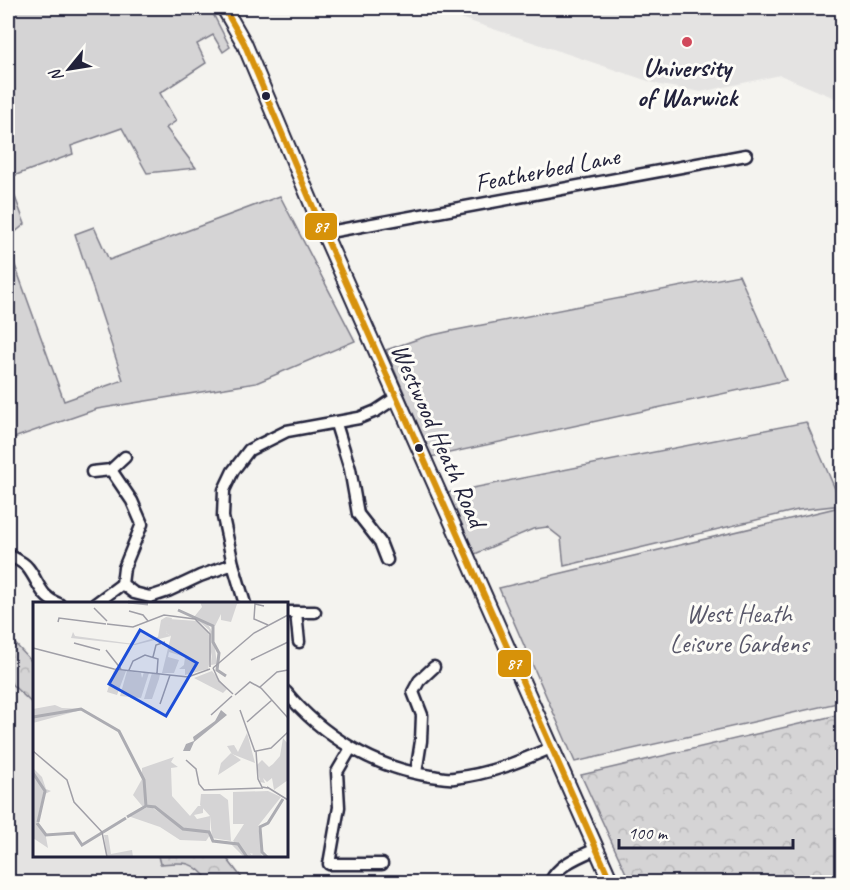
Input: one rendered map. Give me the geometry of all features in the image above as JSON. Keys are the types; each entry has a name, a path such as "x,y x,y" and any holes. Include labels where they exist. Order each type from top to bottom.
{"street":[{"name":"Westwood Heath Road","path":"224,8 244,43 324,233 611,882"},
{"name":"Featherbed Lane","path":"324,233 356,223 746,155"},
{"path":"245,602 232,564 223,517 224,490 233,471 249,450 287,431 360,418 376,411 397,397"},
{"path":"336,424 350,469 358,514 380,543 387,560"},
{"path":"92,472 111,470 125,457"},
{"path":"96,602 122,584 124,568 142,524 132,501 111,470"},
{"path":"8,555 27,566 38,586 50,600 56,602"},
{"path":"122,584 134,593 150,597 232,564"},
{"path":"298,642 291,612 315,612"},
{"path":"416,773 422,715 413,692 419,681 434,667"},
{"path":"288,694 302,711 351,748 384,764 416,773 452,778 502,769 551,748"},
{"path":"351,748 337,772 339,807 329,864 382,864"},
{"path":"550,882 554,874 565,865 596,849"}],"shaded area":[{"name":"University of Warwick","path":"433,8 842,8 842,101 780,75 701,92 660,85"},
{"path":"8,640 33,664 33,857 226,857 245,882 8,882"}],"green space":[{"path":"8,8 210,8 230,47 223,52 213,35 197,44 206,63 160,93 176,121 166,128 196,168 147,173 122,128 71,146 73,154 8,178"},
{"path":"8,178 25,224 8,238"},
{"path":"280,196 355,341 256,383 97,409 8,440 8,246 64,401 123,380 75,234 94,227 109,260"},
{"path":"739,275 786,380 431,457 386,350 424,337 451,331"},
{"path":"806,422 842,505 798,510 564,566 561,538 547,527 533,529 475,554 447,493"},
{"name":"West Heath Leisure Gardens","path":"840,507 842,513 842,702 575,762 499,588"},
{"path":"8,636 33,663 33,704 8,681"},
{"path":"842,714 842,882 630,882 581,775"},
{"path":"158,857 226,857 245,882 210,882 199,870 188,864 160,864"}],"transit line":[{"name":"87","path":"224,8 244,43 324,233 611,882"}],"place":[{"name":"University of Warwick","path":"687,42"}]}
